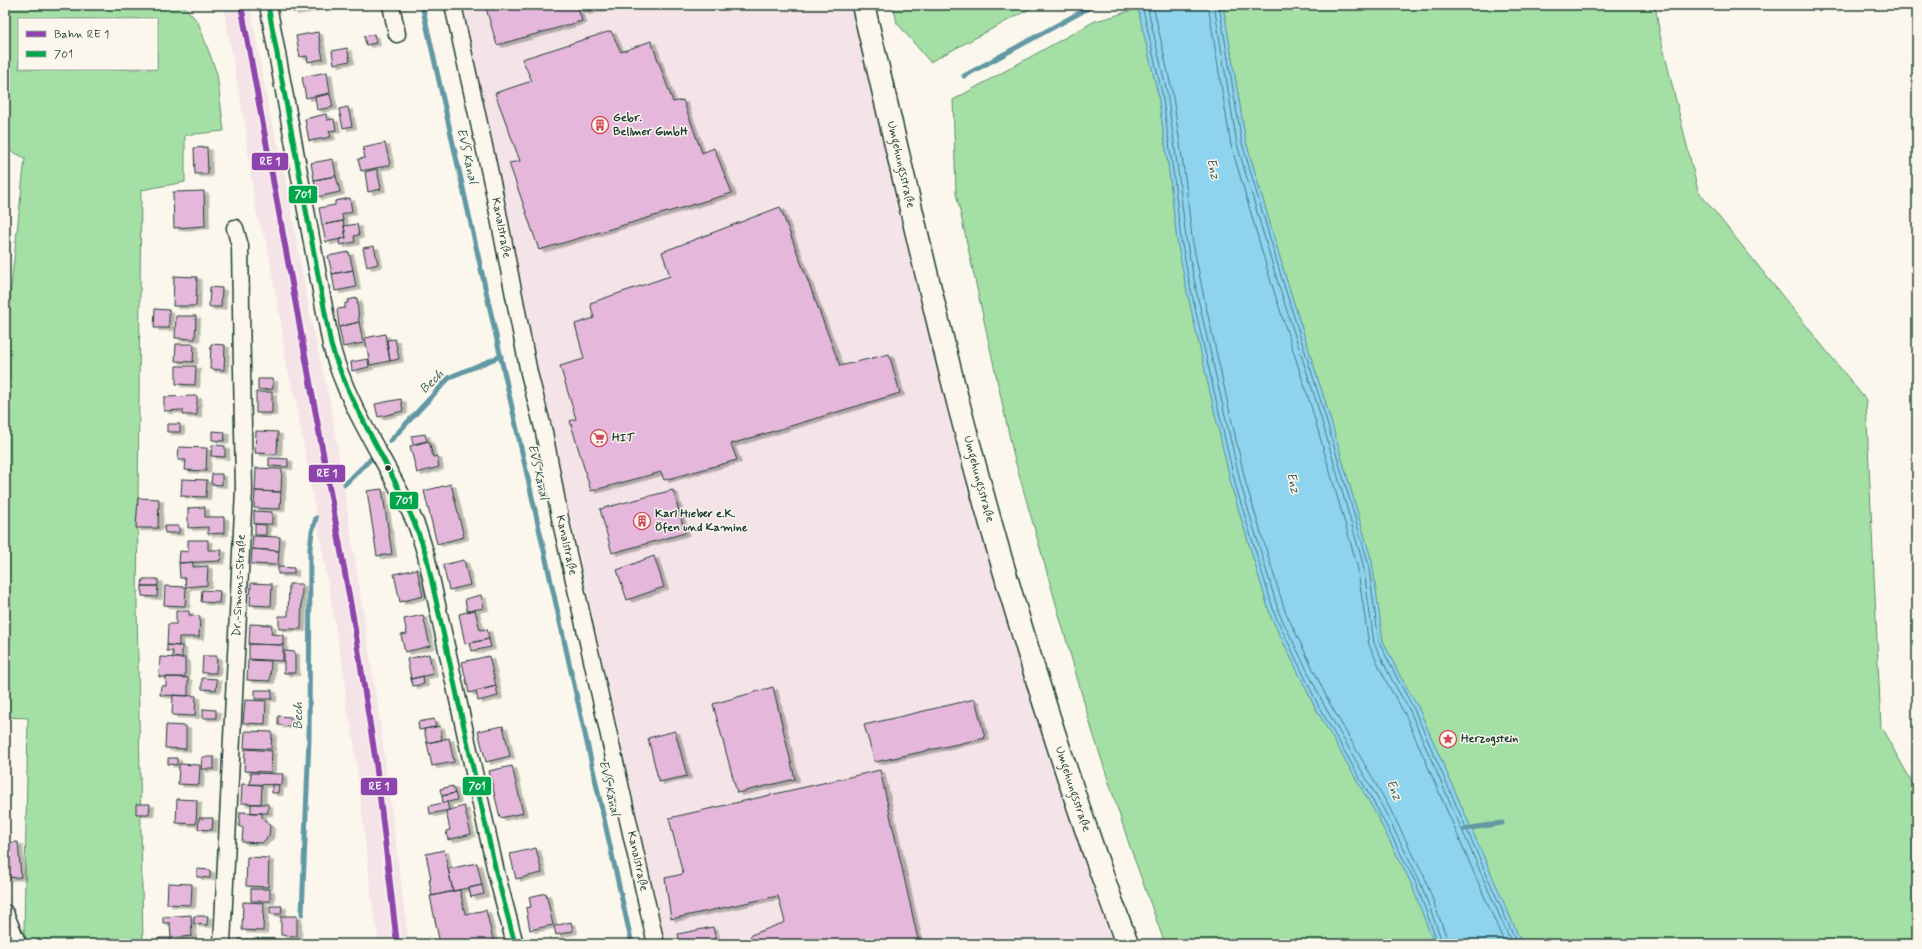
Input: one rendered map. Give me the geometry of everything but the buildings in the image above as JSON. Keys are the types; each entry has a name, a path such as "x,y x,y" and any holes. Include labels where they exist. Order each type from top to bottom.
{"main road":[{"name":"Umgehungsstraße","path":"863,5 934,306 995,538 1053,731 1127,944"}],"street":[{"path":"268,5 331,345 336,364 369,435 414,519 426,555 496,872 515,944"},
{"path":"391,5 397,34"},
{"name":"Kanalstraße","path":"452,5 495,195 529,373 544,432 560,518 656,944"},
{"name":"Dr.-Simons-Straße","path":"222,944 244,490 240,246 235,228"},
{"path":"5,913 18,944"}],"shaded area":[{"path":"223,5 250,5 270,116 283,163 310,316 331,406 378,707 409,944 379,944 372,901 353,735 346,707 345,681 296,401 285,361 281,323 267,245 256,213 246,140 247,136"},
{"path":"459,5 850,5 932,339 1022,667 1047,749 1113,944 666,944 480,110"}],"green space":[{"path":"5,5 183,5 198,22 217,74 224,131 185,135 185,182 141,190 137,606 143,944 28,944 24,933 28,718 5,717 6,333 25,158 5,148"},
{"path":"893,5 1037,5 930,62 897,23"},
{"path":"1223,5 1655,5 1660,35 1698,191 1866,400 1881,727 1917,791 1917,944 1522,944 1418,707 1400,676 1383,641 1372,562 1325,401 1286,278 1246,142"},
{"path":"1138,8 1158,94 1177,241 1188,296 1232,488 1271,617 1316,709 1375,812 1411,883 1434,944 1165,944 1129,844 1092,730 1014,457 956,193 953,100 1095,21"}],"water":[{"name":"Enz","path":"1137,5 1223,5 1246,142 1286,278 1325,401 1372,562 1383,641 1400,676 1418,707 1522,944 1434,944 1411,883 1375,812 1316,709 1271,617 1232,488 1188,296 1177,241 1158,94"}],"waterway":[{"name":"EVS Kanal","path":"422,5 632,944"},
{"path":"964,76 1094,5"},
{"name":"Bech","path":"390,441 450,377 501,356"},
{"name":"Bech","path":"345,484 375,455"},
{"name":"Bech","path":"302,914 309,739 310,548 316,518"},
{"path":"1465,829 1502,823"}],"transit line":[{"path":"241,5 353,617 376,763 397,944"},
{"name":"701","path":"268,5 331,345 352,399 405,501 426,555 496,872 515,944"}],"place":[{"name":"Gebr. Bellmer GmbH","path":"600,125"},
{"name":"HIT","path":"599,438"},
{"name":"Karl Hieber e.K. Öfen und Kamine","path":"642,521"},
{"name":"Herzogstein","path":"1448,739"}]}
